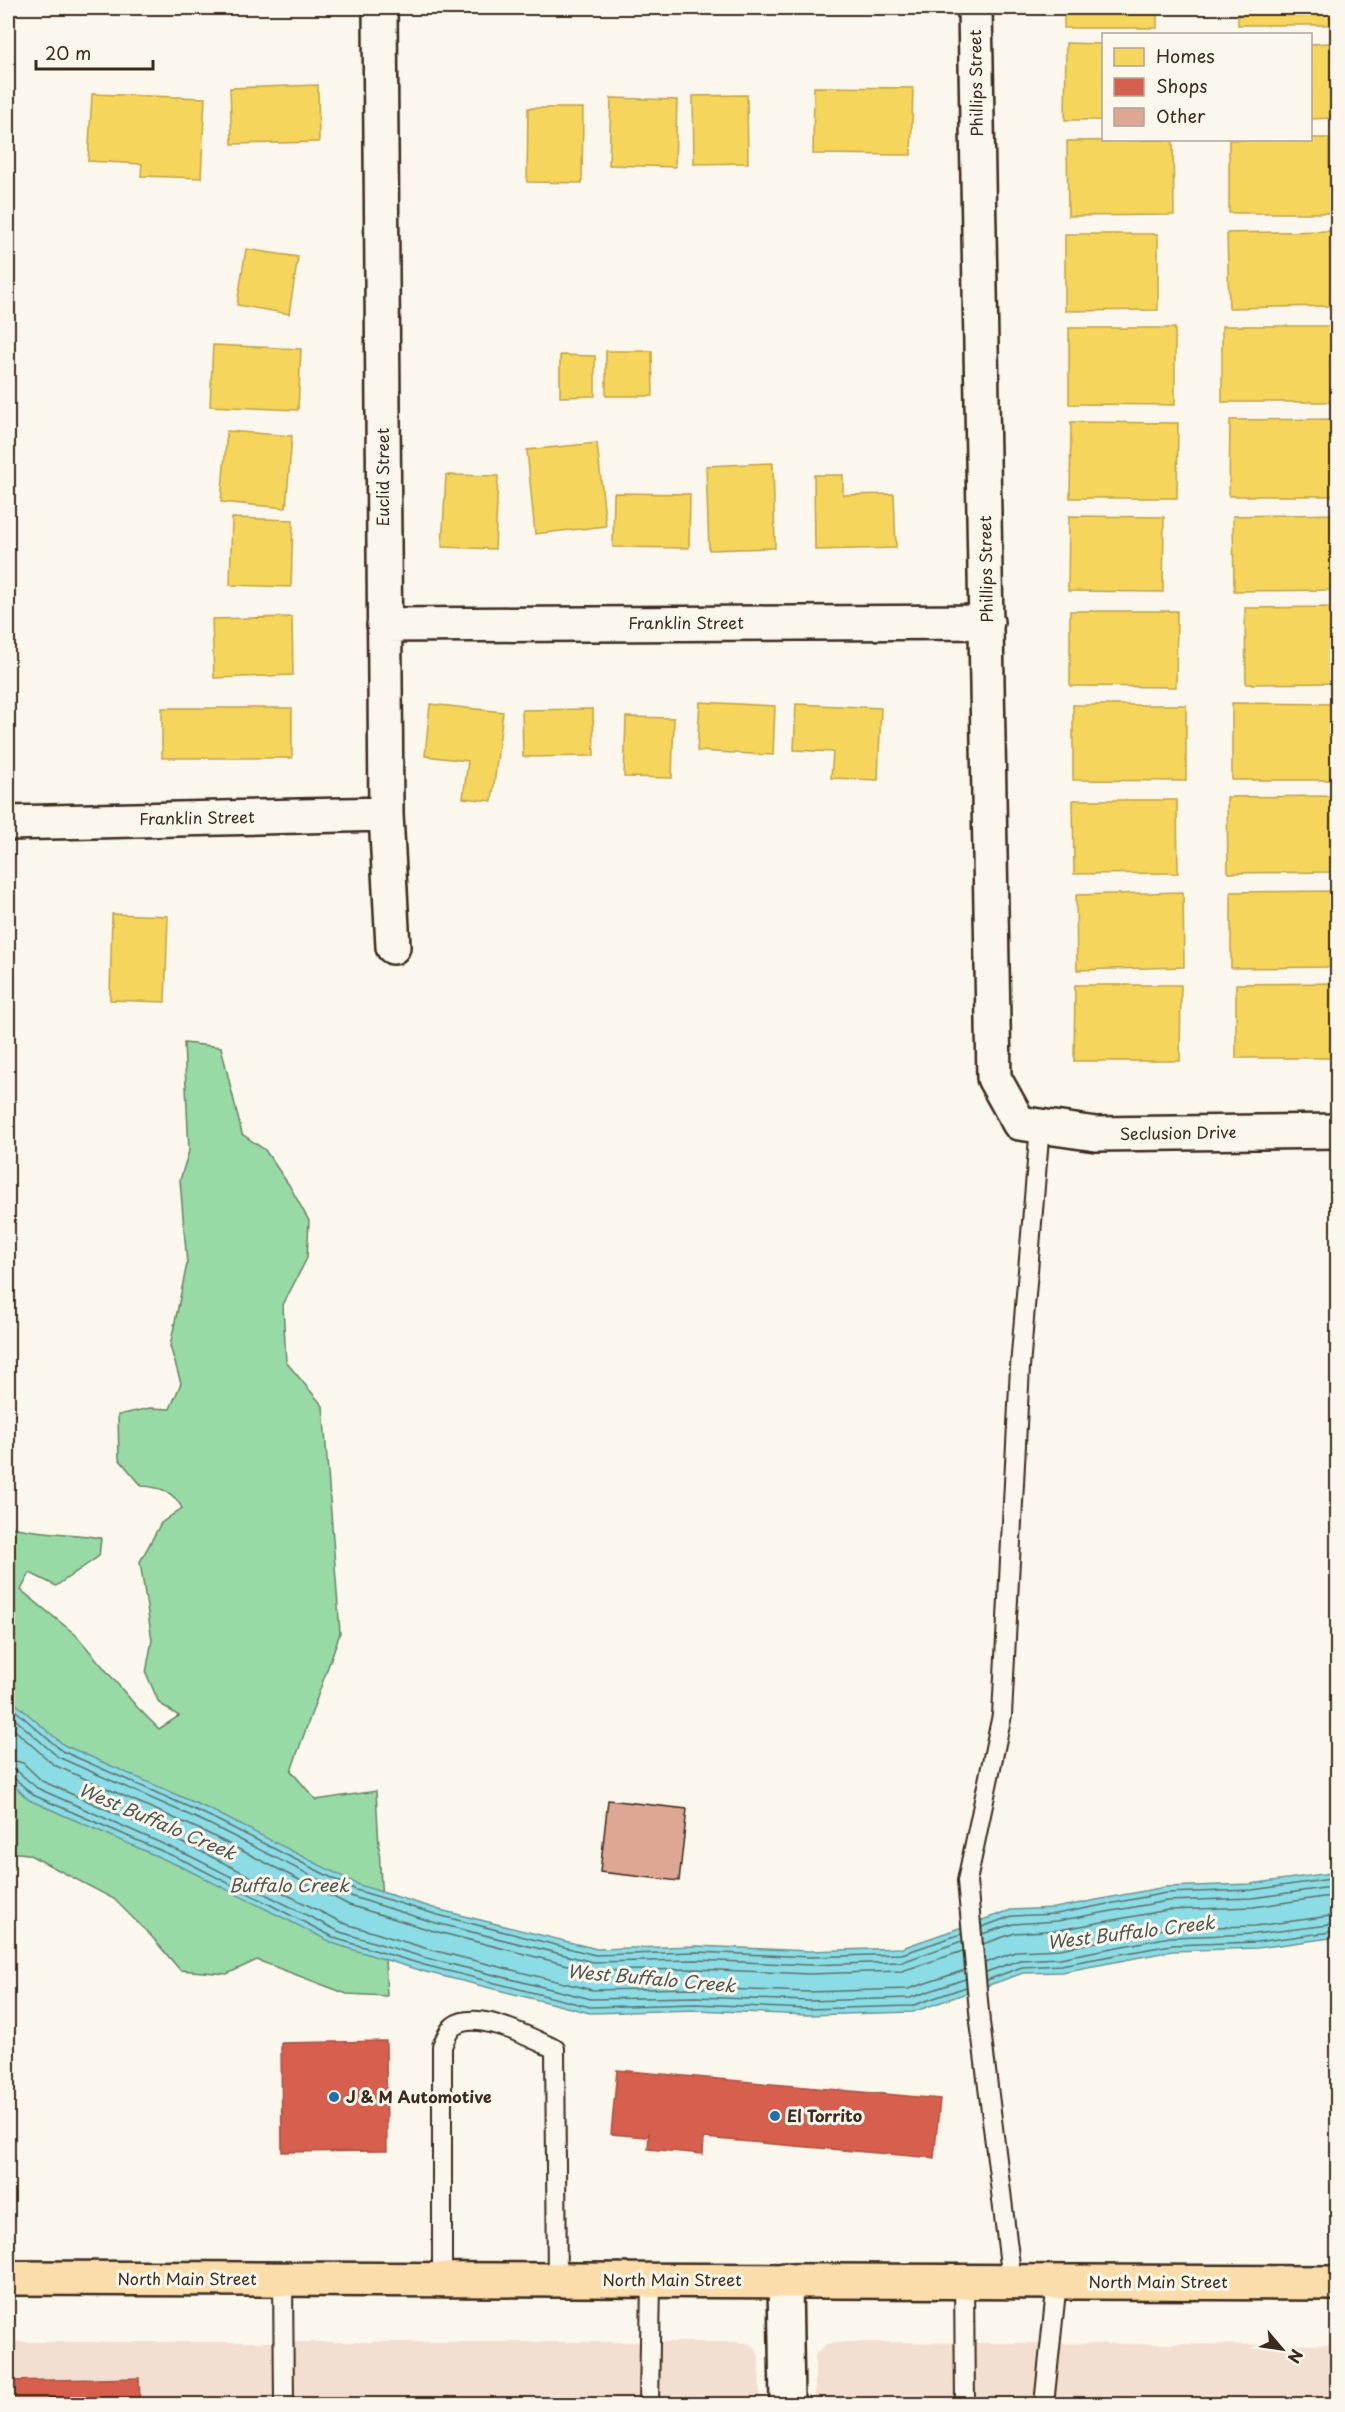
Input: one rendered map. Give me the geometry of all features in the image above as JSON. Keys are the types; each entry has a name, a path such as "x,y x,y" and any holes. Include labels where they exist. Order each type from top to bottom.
{"main road":[{"name":"North Main Street","path":"8,2278 1338,2283"}],"street":[{"name":"Euclid Street","path":"381,8 386,814 393,947"},
{"name":"Phillips Street","path":"975,8 994,1078 1030,1125"},
{"name":"Franklin Street","path":"384,625 987,622"},
{"name":"Franklin Street","path":"8,823 386,814"},
{"name":"Seclusion Drive","path":"1030,1125 1096,1134 1338,1131"},
{"path":"785,2280 787,2404"}],"lane":[{"path":"1012,2281 977,1986 967,1881 1002,1715 1030,1125"},
{"path":"442,2279 442,2046 452,2027 469,2019 516,2031 555,2049 557,2280"},
{"path":"284,2279 284,2404"},
{"path":"649,2404 651,2280"},
{"path":"964,2281 964,2404"},
{"path":"1044,2404 1057,2282"}],"shaded area":[{"path":"8,2342 737,2342 748,2343 755,2348 759,2356 760,2404 8,2404"},
{"path":"845,2342 1337,2345 1337,2404 815,2404 815,2355 826,2344"}],"green space":[{"path":"184,1043 221,1047 242,1134 265,1150 289,1185 309,1221 307,1258 283,1305 286,1362 323,1406 340,1633 291,1771 316,1800 376,1791 387,1996 347,1994 257,1960 227,1974 180,1970 152,1937 114,1899 28,1854 8,1852 8,1533 12,1527 101,1538 99,1556 56,1586 30,1573 21,1590 76,1635 137,1707 159,1729 179,1716 159,1703 146,1673 152,1640 140,1562 161,1523 182,1508 165,1491 142,1486 119,1459 118,1415 150,1408 170,1409 181,1383 170,1346 187,1264 180,1180 189,1151"}],"water":[{"name":"Buffalo Creek","path":"8,1697 64,1745 211,1810 359,1885 440,1910 597,1949 696,1946 809,1951 902,1948 1011,1910 1055,1908 1165,1887 1251,1884 1337,1872 1337,1937 1257,1948 1172,1951 1062,1972 1023,1973 913,2012 808,2015 696,2010 590,2013 422,1971 335,1944 184,1868 29,1800 8,1780"}],"building: Homes":[{"path":"1064,8 1157,8 1157,28 1064,28"},
{"path":"1238,8 1330,8 1330,25 1238,25"},
{"path":"1066,43 1102,44 1102,120 1065,120"},
{"path":"1331,43 1332,118 1312,119 1312,44"},
{"path":"318,85 319,142 232,144 230,88"},
{"path":"814,87 913,88 911,155 813,154"},
{"path":"92,94 205,98 201,178 141,176 142,164 88,161"},
{"path":"747,95 748,163 694,164 693,96"},
{"path":"611,98 677,100 675,167 609,165"},
{"path":"528,108 583,108 582,183 527,182"},
{"path":"1312,138 1329,138 1330,213 1229,213 1229,141 1312,141"},
{"path":"1067,141 1173,141 1174,215 1068,216"},
{"path":"1333,231 1334,306 1229,308 1227,233"},
{"path":"1065,234 1158,234 1158,310 1065,311"},
{"path":"246,249 298,257 289,314 237,305"},
{"path":"1222,326 1337,326 1337,402 1222,402"},
{"path":"1069,328 1175,328 1175,405 1069,404"},
{"path":"213,345 301,349 298,410 210,406"},
{"path":"606,351 652,351 653,396 606,396"},
{"path":"560,355 595,356 595,396 560,397"},
{"path":"1336,419 1336,496 1229,496 1230,420"},
{"path":"1071,422 1178,423 1177,498 1070,498"},
{"path":"227,431 292,436 286,508 221,502"},
{"path":"597,443 606,526 535,534 527,450"},
{"path":"773,463 775,548 709,550 706,466"},
{"path":"446,475 498,476 495,549 442,547"},
{"path":"814,475 843,475 843,495 894,494 896,548 815,550"},
{"path":"614,493 690,494 689,548 613,547"},
{"path":"1338,514 1338,590 1234,591 1233,516"},
{"path":"1069,516 1164,517 1163,592 1068,591"},
{"path":"232,518 293,520 291,587 230,585"},
{"path":"1338,607 1338,683 1246,684 1245,608"},
{"path":"1070,611 1177,611 1176,687 1070,686"},
{"path":"292,617 293,675 214,678 212,619"},
{"path":"700,702 775,706 773,755 697,751"},
{"path":"1232,703 1338,704 1338,780 1232,780"},
{"path":"430,704 503,712 492,801 463,798 468,761 425,756"},
{"path":"796,704 881,708 878,780 831,778 833,752 794,750"},
{"path":"1073,705 1186,705 1186,781 1073,780"},
{"path":"162,708 292,708 292,758 162,758"},
{"path":"593,709 594,756 523,757 522,710"},
{"path":"626,717 674,718 672,778 624,777"},
{"path":"1338,796 1338,872 1228,873 1227,797"},
{"path":"1073,800 1177,800 1178,873 1074,874"},
{"path":"1338,891 1338,967 1231,968 1231,892"},
{"path":"1183,892 1184,967 1077,970 1076,895"},
{"path":"112,914 168,916 165,1002 110,1000"},
{"path":"1338,983 1338,1058 1236,1058 1236,984"},
{"path":"1075,985 1181,985 1180,1061 1074,1061"}],"building: Shops":[{"name":"J & M Automotive","path":"386,2041 387,2151 282,2152 281,2043"},
{"name":"El Torrito","path":"617,2070 940,2099 934,2158 704,2138 703,2154 648,2149 649,2134 646,2137 611,2134"},
{"path":"139,2378 140,2404 8,2404 8,2381"},
{"path":"1231,2399 1258,2400 1258,2404 1231,2404"}],"building: Other":[{"path":"608,1800 687,1809 679,1881 600,1872"}],"place":[{"name":"J & M Automotive","path":"334,2097"},
{"name":"El Torrito","path":"775,2116"}],"water label":[{"name":"West Buffalo Creek","path":"157,1822"},
{"name":"West Buffalo Creek","path":"1131,1933"},
{"name":"West Buffalo Creek","path":"651,1979"}]}
